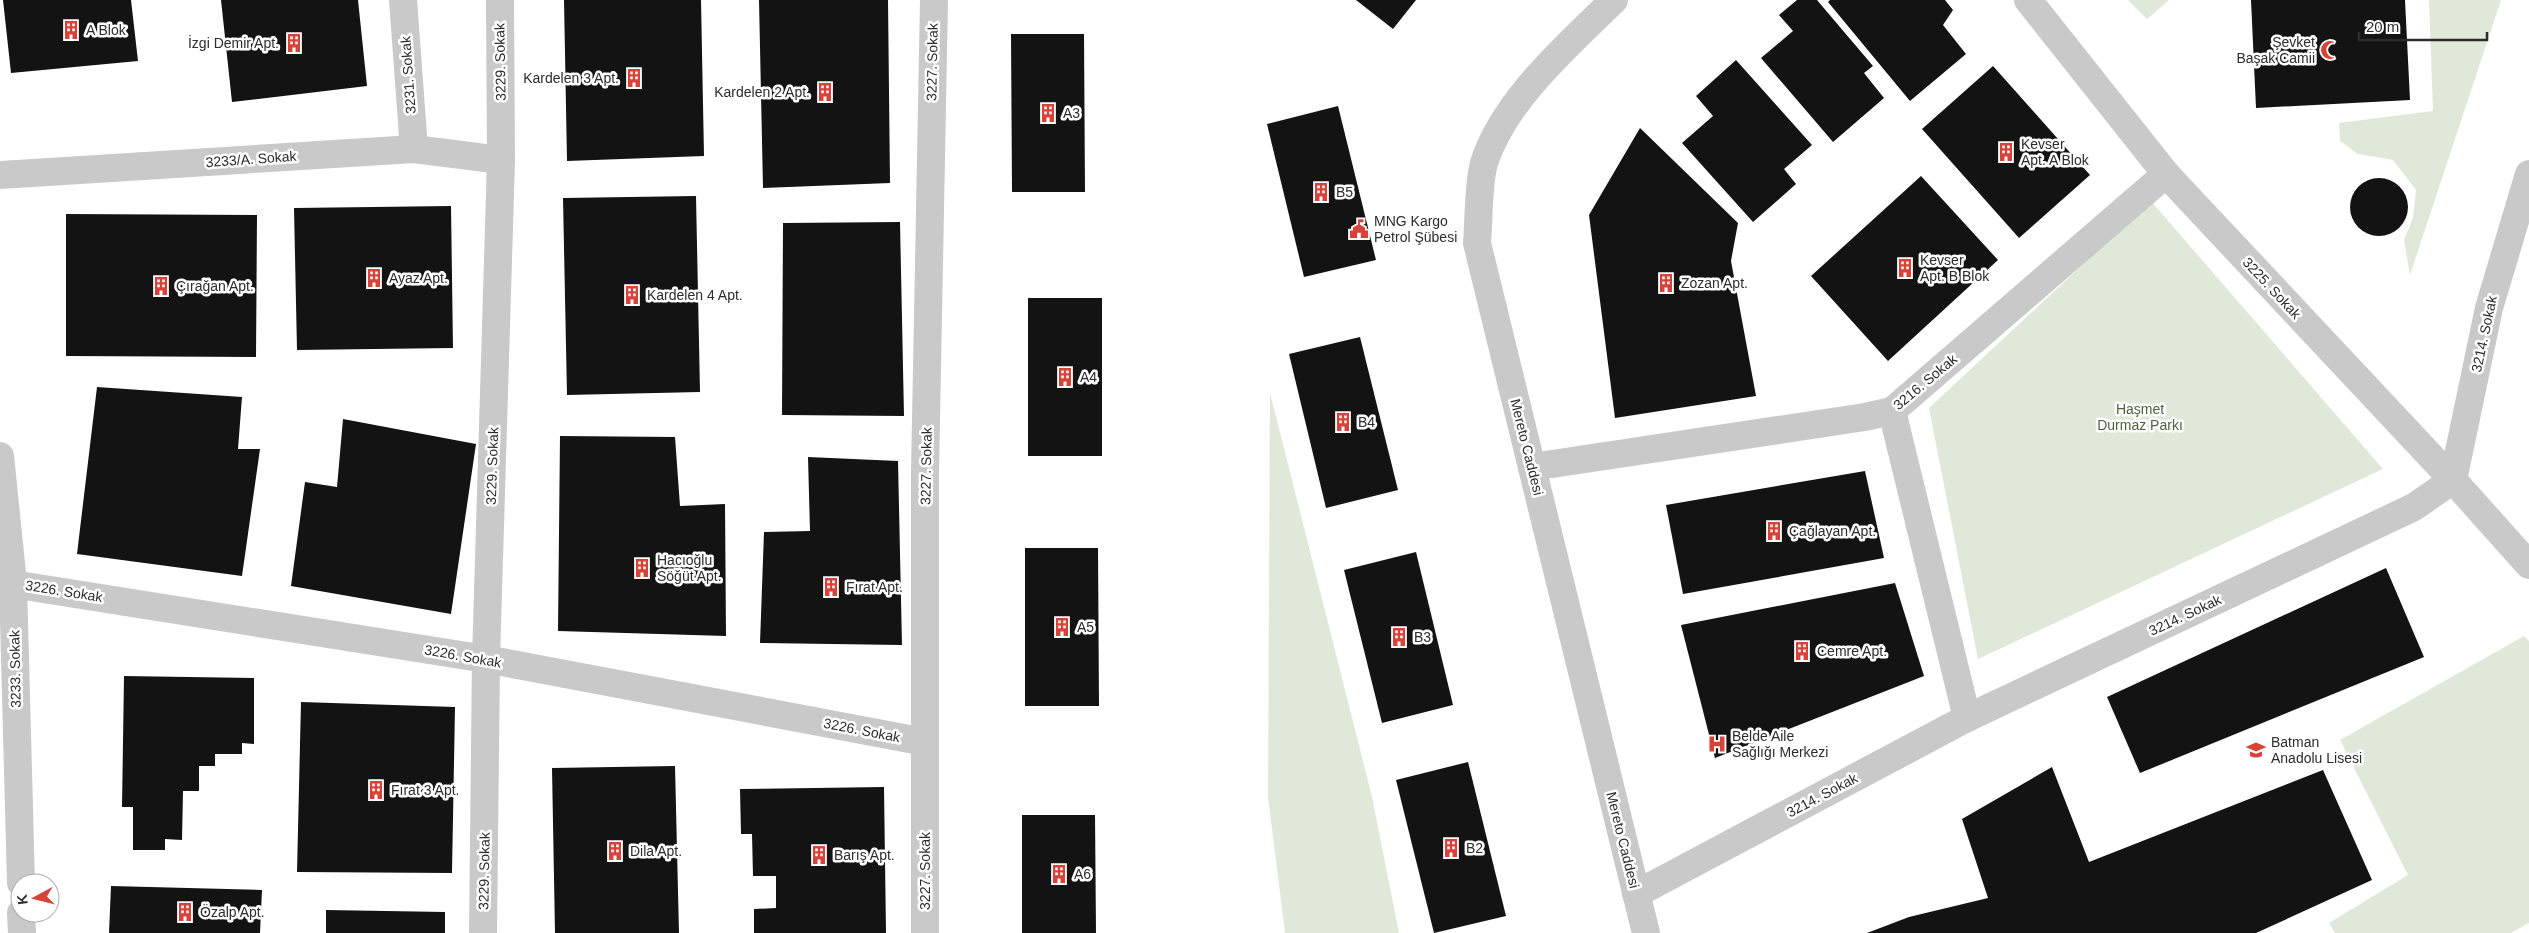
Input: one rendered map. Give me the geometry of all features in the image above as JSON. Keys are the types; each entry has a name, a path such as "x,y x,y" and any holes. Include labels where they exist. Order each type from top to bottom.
{"street":[{"name":"3231. Sokak","path":"403,0 414,149"},
{"name":"3229. Sokak","path":"483,933 486,659 501,160 500,0"},
{"name":"3227. Sokak","path":"926,933 926,473 934,0"},
{"name":"Mereto Caddesi","path":"1614,0 1531,85 1499,130 1484,164 1477,243 1646,933"},
{"name":"3225. Sokak","path":"2028,0 2166,174 2454,480 2529,565"},
{"name":"3233/A. Sokak","path":"0,175 414,149 501,160"},
{"name":"3216. Sokak","path":"1532,467 1865,417 1892,411 2166,174"},
{"name":"3214. Sokak","path":"1636,894 1967,718 2414,507 2454,480 2489,308 2529,174"},
{"path":"1892,411 1967,718"},
{"name":"3233. Sokak","path":"0,456 20,873"},
{"name":"3226. Sokak","path":"7,582 486,659 925,742"}],"green space":[{"path":"2128,0 2169,0 2147,19"},
{"path":"2429,0 2501,0 2410,275 2404,240 2413,218 2416,190 2393,160 2358,154 2340,141 2339,123 2433,111"},
{"name":"Haşmet Durmaz Parkı","path":"2151,201 2383,469 1978,659 1929,408"},
{"path":"1270,393 1372,797 1399,933 1285,933 1268,797"},
{"path":"2524,636 2529,641 2529,923 2511,933 2335,933 2329,923 2408,875 2340,740"}],"building":[{"name":"A Blok","path":"3,0 131,0 138,61 11,73"},
{"name":"İzgi Demir Apt.","path":"221,0 358,0 367,86 232,102"},
{"name":"Kardelen 3 Apt.","path":"564,0 701,0 704,156 567,161"},
{"name":"Kardelen 2 Apt.","path":"759,0 888,0 890,183 763,188"},
{"path":"1356,0 1416,0 1393,29"},
{"path":"1797,0 1817,0 1873,66 1864,73 1884,98 1833,142 1761,58 1793,31 1779,15"},
{"path":"1830,0 1945,0 1953,10 1943,25 1966,54 1910,101 1828,2"},
{"name":"Şevket Başak Camii","path":"2251,0 2405,0 2410,100 2256,108"},
{"name":"A3","path":"1011,34 1084,34 1085,192 1012,192"},
{"path":"1736,60 1812,145 1784,169 1796,184 1753,222 1682,143 1713,116 1696,96"},
{"name":"Kevser Apt. A Blok","path":"1993,66 2090,175 2019,238 1922,129"},
{"name":"B5","path":"1338,106 1376,260 1304,277 1267,124"},
{"name":"Zozan Apt.","path":"1640,128 1738,223 1731,261 1756,396 1615,418 1589,215"},
{"name":"Kevser Apt. B Blok","path":"1921,176 1998,260 1888,361 1811,276"},
{"path":"2373,178 2385,178 2400,186 2408,201 2408,213 2400,228 2385,236 2373,236 2358,228 2350,213 2350,201 2358,186"},
{"name":"Kardelen 4 Apt.","path":"696,196 700,392 567,395 563,198"},
{"name":"Ayaz Apt.","path":"451,206 453,348 297,350 294,208"},
{"name":"Çırağan Apt.","path":"66,214 257,215 256,357 66,356"},
{"path":"900,222 904,416 782,415 783,223"},
{"name":"A4","path":"1028,298 1102,298 1102,456 1028,456"},
{"name":"B4","path":"1360,337 1398,490 1326,508 1289,354"},
{"path":"97,387 242,397 238,449 260,449 242,576 77,554"},
{"path":"343,419 476,444 451,614 291,586 305,482 337,487"},
{"name":"Hacıoğlu Söğüt Apt.","path":"560,436 675,437 680,506 725,504 726,636 558,631"},
{"name":"Fırat Apt.","path":"808,457 898,461 902,645 760,643 764,532 810,531"},
{"name":"Çağlayan Apt.","path":"1865,471 1884,558 1683,594 1666,505"},
{"name":"A5","path":"1025,548 1098,548 1099,706 1025,706"},
{"name":"B3","path":"1416,552 1453,705 1382,723 1344,570"},
{"path":"2386,568 2424,657 2140,773 2107,697"},
{"name":"Cemre Apt.","path":"1895,583 1924,676 1715,758 1681,625"},
{"path":"124,676 254,678 254,744 242,743 242,754 215,754 215,766 199,766 199,791 183,791 182,840 165,839 165,850 133,850 133,807 122,807"},
{"name":"Fırat 3 Apt.","path":"301,702 455,707 452,873 297,872"},
{"name":"B2","path":"1468,762 1506,916 1434,933 1396,780"},
{"name":"Dila Apt.","path":"675,766 679,933 555,933 552,768"},
{"path":"2052,767 2089,862 2323,770 2372,880 2256,933 1867,933 1909,917 1988,898 1962,819"},
{"name":"Barış Apt.","path":"884,787 886,933 754,933 754,909 776,908 776,876 753,876 752,834 741,834 740,789"},
{"name":"A6","path":"1022,815 1095,815 1096,933 1022,933"},
{"name":"Özalp Apt.","path":"111,886 262,890 260,933 109,933"},
{"path":"326,910 445,912 445,933 326,933"}],"place":[{"name":"A Blok","path":"71,30"},
{"name":"İzgi Demir Apt.","path":"294,43"},
{"name":"Şevket Başak Camii","path":"2330,50"},
{"name":"Kardelen 3 Apt.","path":"634,78"},
{"name":"Kardelen 2 Apt.","path":"825,92"},
{"name":"A3","path":"1048,113"},
{"name":"Kevser Apt. A Blok","path":"2006,152"},
{"name":"B5","path":"1321,192"},
{"name":"MNG Kargo Petrol Şübesi","path":"1359,229"},
{"name":"Kevser Apt. B Blok","path":"1905,268"},
{"name":"Ayaz Apt.","path":"374,278"},
{"name":"Zozan Apt.","path":"1666,283"},
{"name":"Çırağan Apt.","path":"161,286"},
{"name":"Kardelen 4 Apt.","path":"632,295"},
{"name":"A4","path":"1065,377"},
{"name":"B4","path":"1343,422"},
{"name":"Çağlayan Apt.","path":"1774,531"},
{"name":"Hacıoğlu Söğüt Apt.","path":"642,568"},
{"name":"Fırat Apt.","path":"831,587"},
{"name":"A5","path":"1062,627"},
{"name":"B3","path":"1399,637"},
{"name":"Cemre Apt.","path":"1802,651"},
{"name":"Belde Aile Sağlığı Merkezi","path":"1717,744"},
{"name":"Batman Anadolu Lisesi","path":"2256,750"},
{"name":"Fırat 3 Apt.","path":"376,790"},
{"name":"B2","path":"1451,848"},
{"name":"Dila Apt.","path":"615,851"},
{"name":"Barış Apt.","path":"819,855"},
{"name":"A6","path":"1059,874"},
{"name":"Özalp Apt.","path":"185,912"}]}
